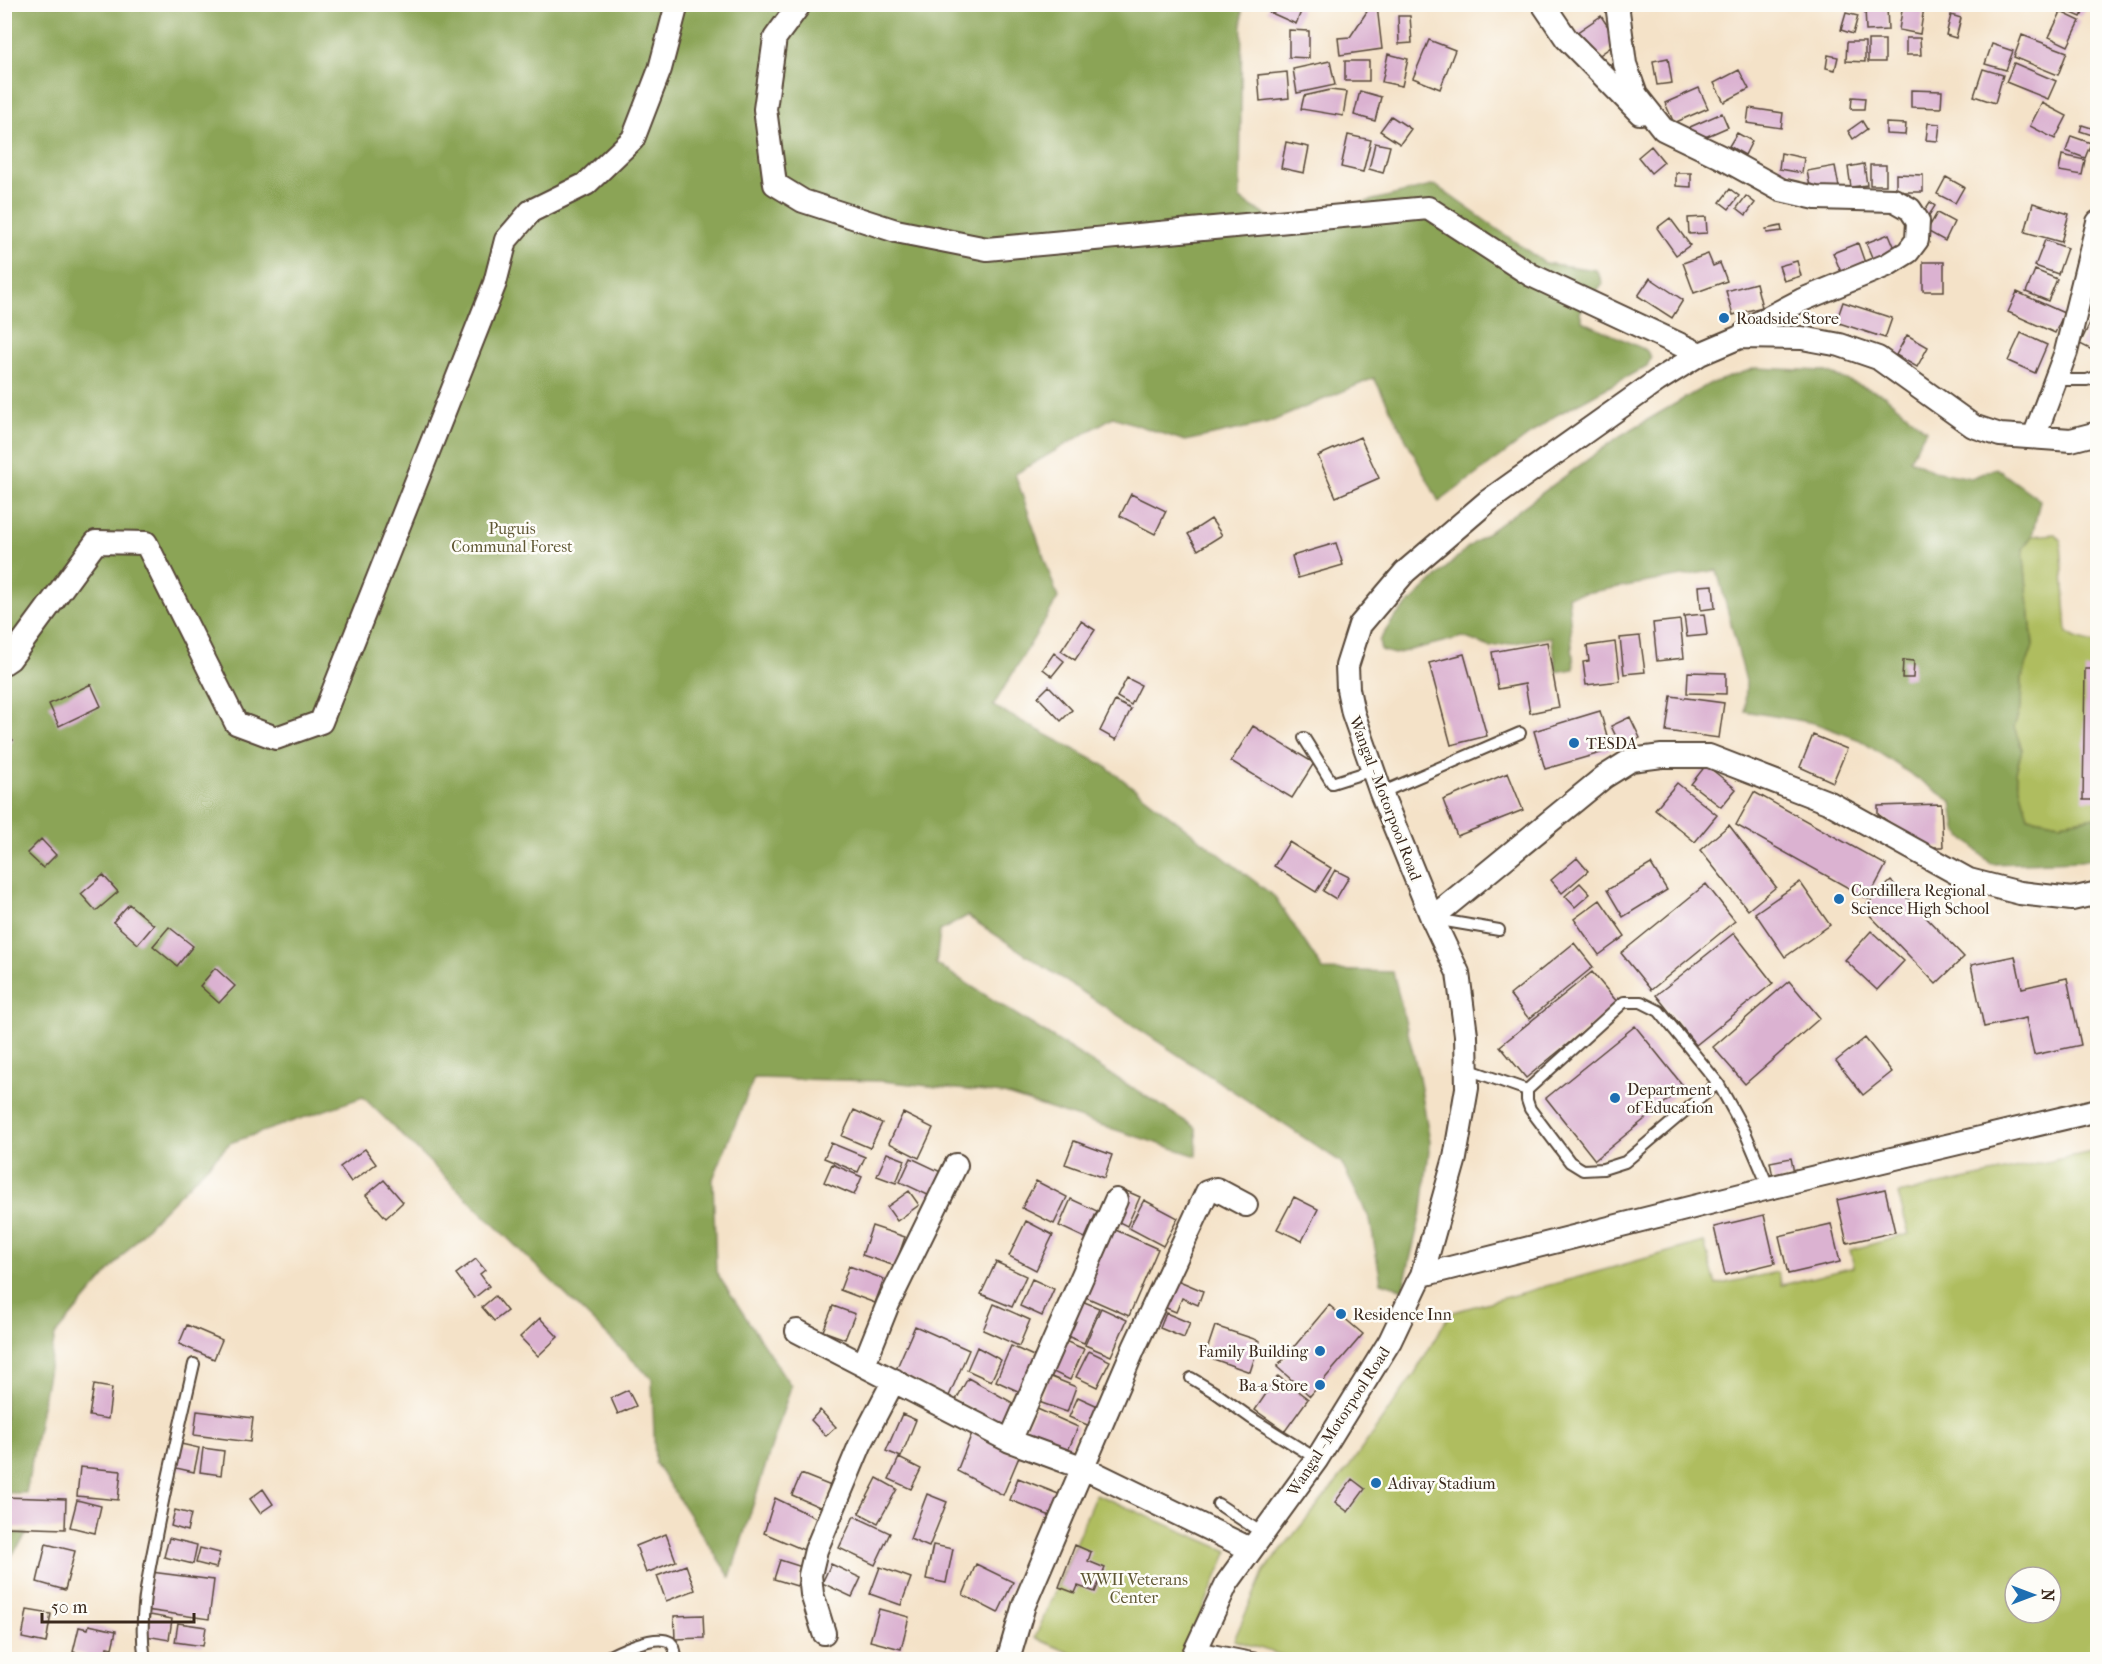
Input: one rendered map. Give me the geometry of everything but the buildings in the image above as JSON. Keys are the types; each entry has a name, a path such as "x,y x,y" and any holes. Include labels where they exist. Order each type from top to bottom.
{"street":[{"path":"4,663 10,659 96,542 146,543 236,723 276,738 321,722 495,283 506,240 531,211 586,184 633,139 660,69 677,4"},
{"path":"800,4 775,38 765,109 775,184 803,201 896,231 987,249 1428,208 1531,275 1700,354"},
{"path":"1543,4 1566,38 1645,118 1663,129 1781,190 1816,198 1894,200 1910,209 1918,221 1917,240 1908,252 1887,265 1802,300 1758,323 1740,337"},
{"path":"1617,4 1625,64 1636,94 1663,129"},
{"path":"2034,437 2066,352 2097,222"},
{"name":"Wangal - Motorpool Road","path":"1194,1653 1227,1583 1317,1459 1390,1341 1422,1275 1455,1158 1467,1088 1466,1035 1458,973 1432,918 1381,793 1353,713 1348,689 1347,666 1360,625 1405,572 1488,501 1598,421 1700,354 1740,337 1802,338 1850,348 1878,358 1973,426 2000,435 2071,440 2097,433"},
{"path":"1432,918 1604,777 1631,760 1662,756 1709,756 1830,803 1969,880 2020,893 2072,899 2097,893"},
{"path":"1422,1275 1769,1188 2097,1110"},
{"path":"864,1364 888,1304 956,1165"},
{"path":"1008,1659 1024,1605 1143,1328 1207,1192 1216,1189 1246,1204"},
{"path":"1010,1441 1116,1200"},
{"path":"797,1331 1010,1441 1084,1468 1256,1541"},
{"path":"824,1633 812,1594 810,1575 816,1550 860,1445 894,1380"}],"lane":[{"path":"2055,380 2087,380 2097,376"},
{"path":"1381,793 1520,733"},
{"path":"1304,738 1332,783 1373,770"},
{"path":"1432,918 1499,930"},
{"path":"1718,1083 1625,1162 1583,1170 1570,1162 1530,1109 1527,1100 1527,1090 1624,1002 1641,1002 1659,1011 1718,1083 1745,1132 1769,1188"},
{"path":"1467,1068 1527,1090"},
{"path":"145,1659 143,1611 149,1570 194,1364"},
{"path":"1191,1378 1317,1459"},
{"path":"1218,1504 1256,1541"},
{"path":"602,1659 633,1644 665,1641 671,1643 675,1648 676,1659"},
{"path":"1194,1653 1262,1659"}],"green space":[{"name":"Puguis Communal Forest","path":"4,5 1242,5 1240,199 1278,223 1435,185 1545,263 1596,270 1603,283 1580,312 1582,321 1646,350 1651,357 1647,366 1555,416 1439,502 1374,378 1268,423 1185,441 1113,417 1015,474 1058,598 993,706 1105,766 1275,897 1323,970 1393,972 1419,1077 1430,1142 1422,1209 1403,1289 1381,1282 1370,1220 1341,1162 967,916 940,931 936,964 1196,1128 1197,1156 1004,1094 882,1081 754,1078 713,1179 716,1272 791,1386 730,1577 655,1463 652,1379 363,1097 230,1143 148,1226 55,1335 26,1493 5,1493"},
{"path":"1756,368 1824,371 1884,395 1926,430 1910,459 1933,471 1971,478 1996,468 2040,500 2032,536 2023,549 2033,646 2022,678 2021,706 2014,727 2022,749 2016,772 2028,817 2060,823 2097,817 2097,858 2080,861 1991,864 1956,830 1952,802 1860,740 1814,723 1745,711 1746,681 1717,570 1568,596 1574,669 1557,672 1551,637 1490,647 1463,637 1394,654 1381,650 1379,641 1395,617 1467,548 1620,436 1709,384"},
{"path":"2055,534 2061,541 2067,633 2097,644 2097,817 2060,823 2028,817 2016,772 2022,749 2014,727 2021,706 2022,678 2033,646 2023,548 2032,536"},
{"path":"2097,1151 2097,1659 1297,1660 1234,1640 1264,1571 1349,1467 1415,1373 1450,1313 1704,1242 1716,1285 1777,1272 1782,1285 1854,1267 1850,1250 1909,1234 1898,1194"},
{"name":"WWII Veterans Center","path":"1096,1494 1228,1551 1182,1659 1084,1659 1035,1638"},
{"path":"4,1532 27,1534 5,1565"}],"place":[{"name":"Roadside Store","path":"1724,318"},
{"name":"TESDA","path":"1574,743"},
{"name":"Cordillera Regional Science High School","path":"1839,899"},
{"name":"Department of Education","path":"1615,1098"},
{"name":"Residence Inn","path":"1341,1314"},
{"name":"Family Building","path":"1320,1351"},
{"name":"Ba-a Store","path":"1320,1385"},
{"name":"Adivay Stadium","path":"1376,1483"}]}
